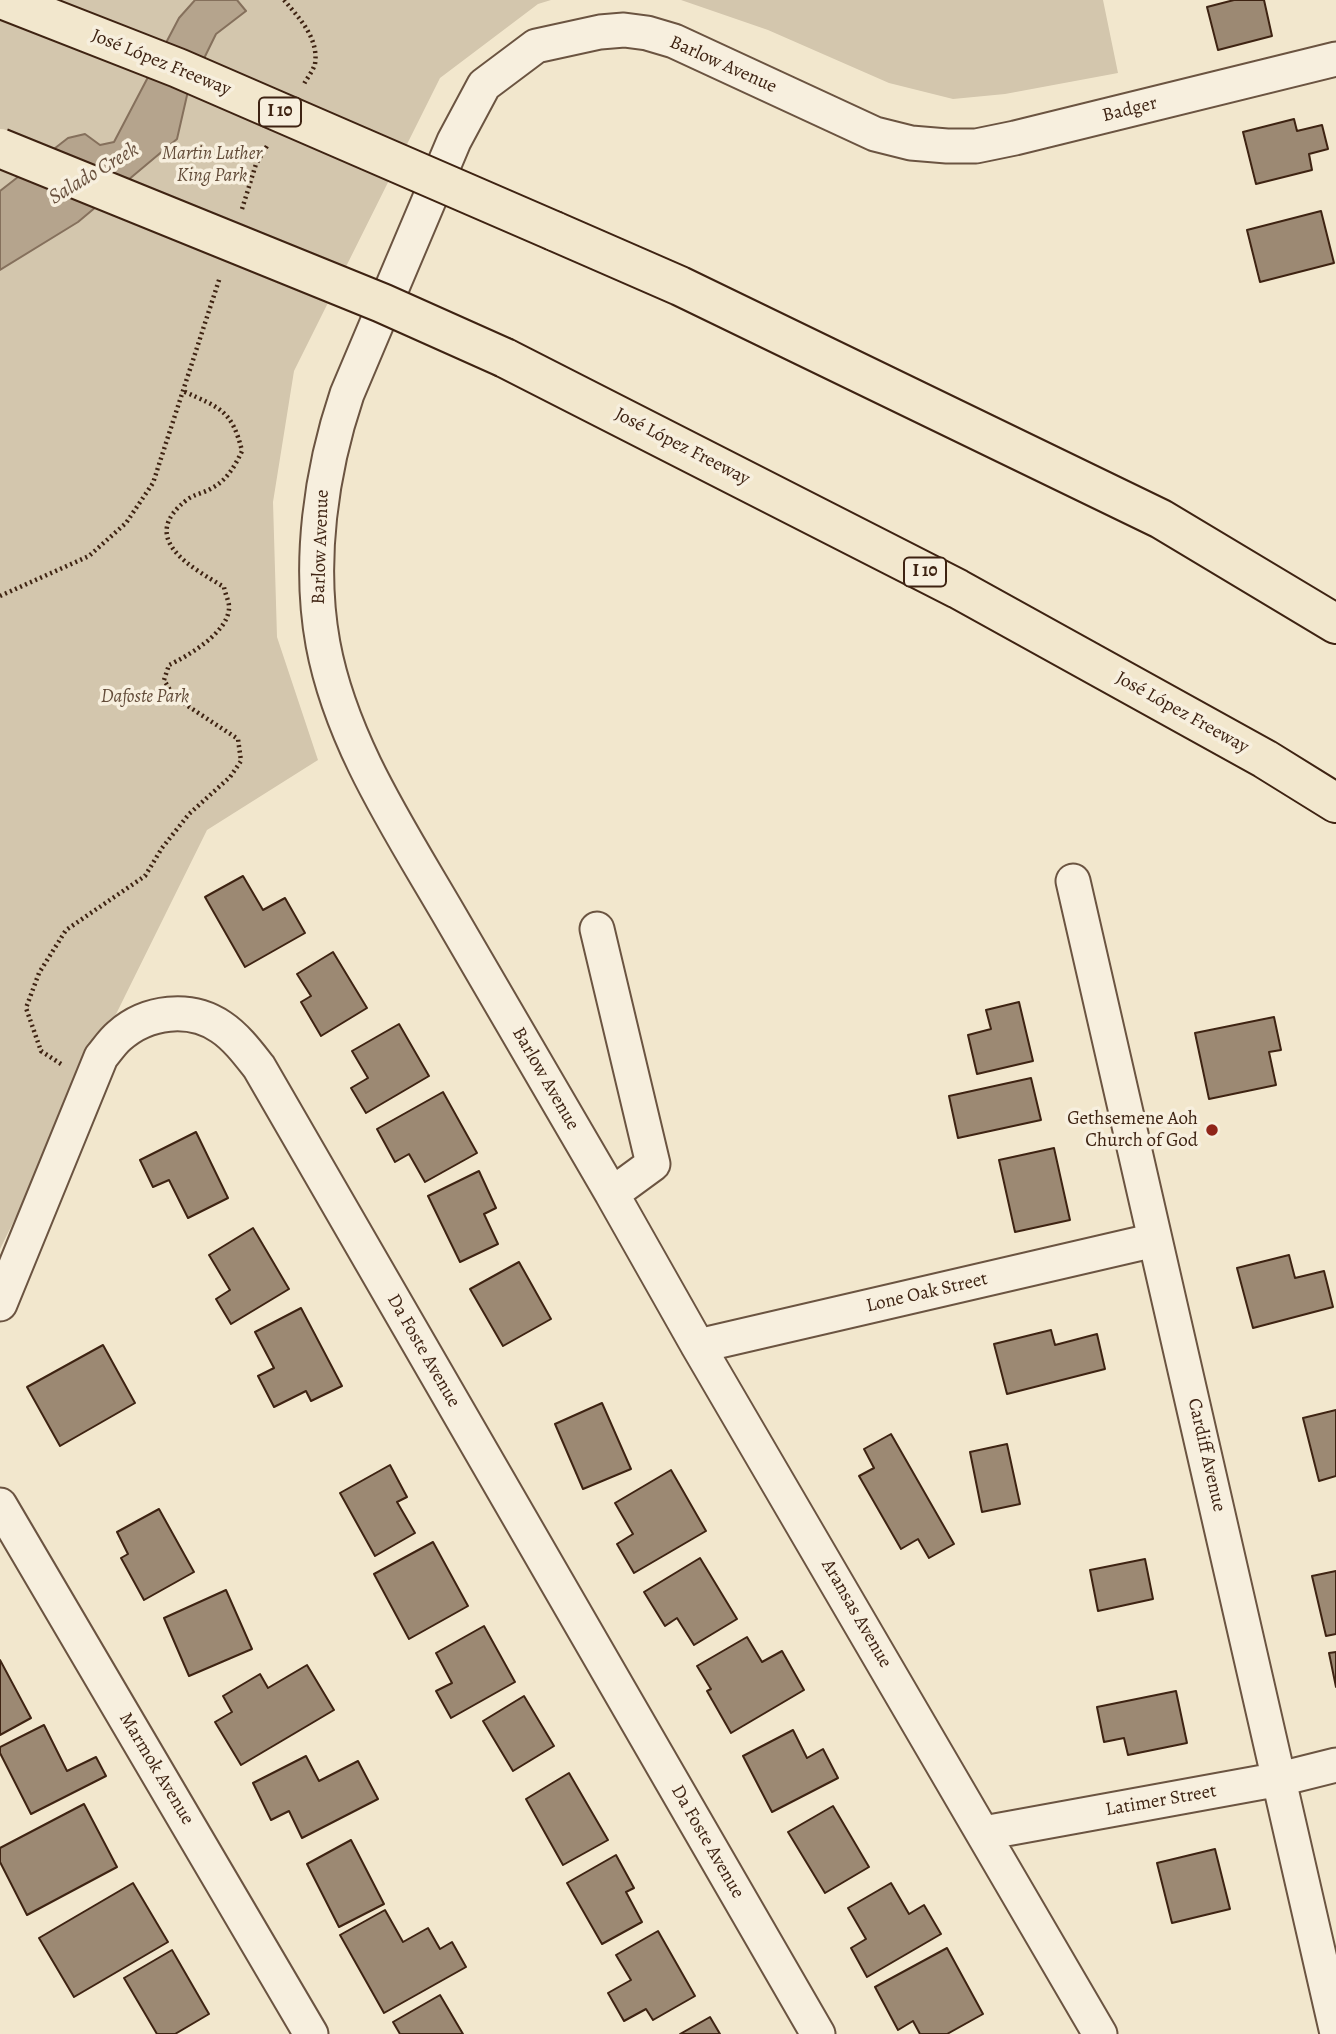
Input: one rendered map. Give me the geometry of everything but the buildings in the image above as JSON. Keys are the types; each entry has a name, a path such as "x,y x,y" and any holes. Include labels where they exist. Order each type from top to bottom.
{"highway":[{"name":"José López Freeway","path":"4,0 178,68 680,286 1161,519 1336,624"},
{"name":"José López Freeway","path":"0,148 382,303 505,358 958,589 1265,759 1336,803"}],"street":[{"name":"Barlow Avenue","path":"612,1194 386,806 364,765 333,686 323,644 317,563 325,473 335,428 346,394 454,141 484,85 536,46 600,32 624,30 647,33 674,41 875,134 922,144"},
{"name":"Badger","path":"922,144 976,146 1002,141 1336,59"},
{"name":"Cardiff Avenue","path":"1073,881 1336,2029"},
{"path":"597,929 653,1164 612,1194"},
{"name":"Da Foste Avenue","path":"0,1304 102,1057 119,1036 142,1021 178,1013 201,1016 222,1027 259,1067 818,2034"},
{"name":"Aransas Avenue","path":"612,1194 1100,2034"},
{"name":"Lone Oak Street","path":"698,1346 1155,1240"},
{"name":"Marmok Avenue","path":"0,1505 311,2034"},
{"name":"Latimer Street","path":"984,1833 1280,1779 1336,1765"}],"path":[{"path":"284,0 314,42 314,66 302,88"},
{"path":"240,214 256,164 269,142"},
{"path":"0,596 89,556 126,523 153,483 224,265"},
{"path":"90,1084 41,1051 26,1008 39,973 66,930 145,876 162,848 190,814 230,777 240,761 238,739 174,697 164,680 169,665 192,654 222,627 229,610 224,587 193,569 170,549 166,533 170,517 189,498 214,487 232,471 242,451 236,426 218,407 183,391"}],"green space":[{"path":"0,0 551,0 538,4 440,78 294,371 273,502 277,637 318,760 207,830 0,1249"},
{"path":"681,0 1103,0 1118,73 1005,94 953,99 889,83 768,30"}],"water":[{"name":"Salado Creek","path":"195,0 237,0 246,11 216,34 188,91 177,139 78,222 0,270 0,191 68,138 85,134 100,145 114,142 179,18"}],"place":[{"name":"Gethsemene Aoh Church of God","path":"1212,1130"}],"park label":[{"name":"Martin Luther King Park","path":"212,165"},
{"name":"Dafoste Park","path":"145,697"}]}
